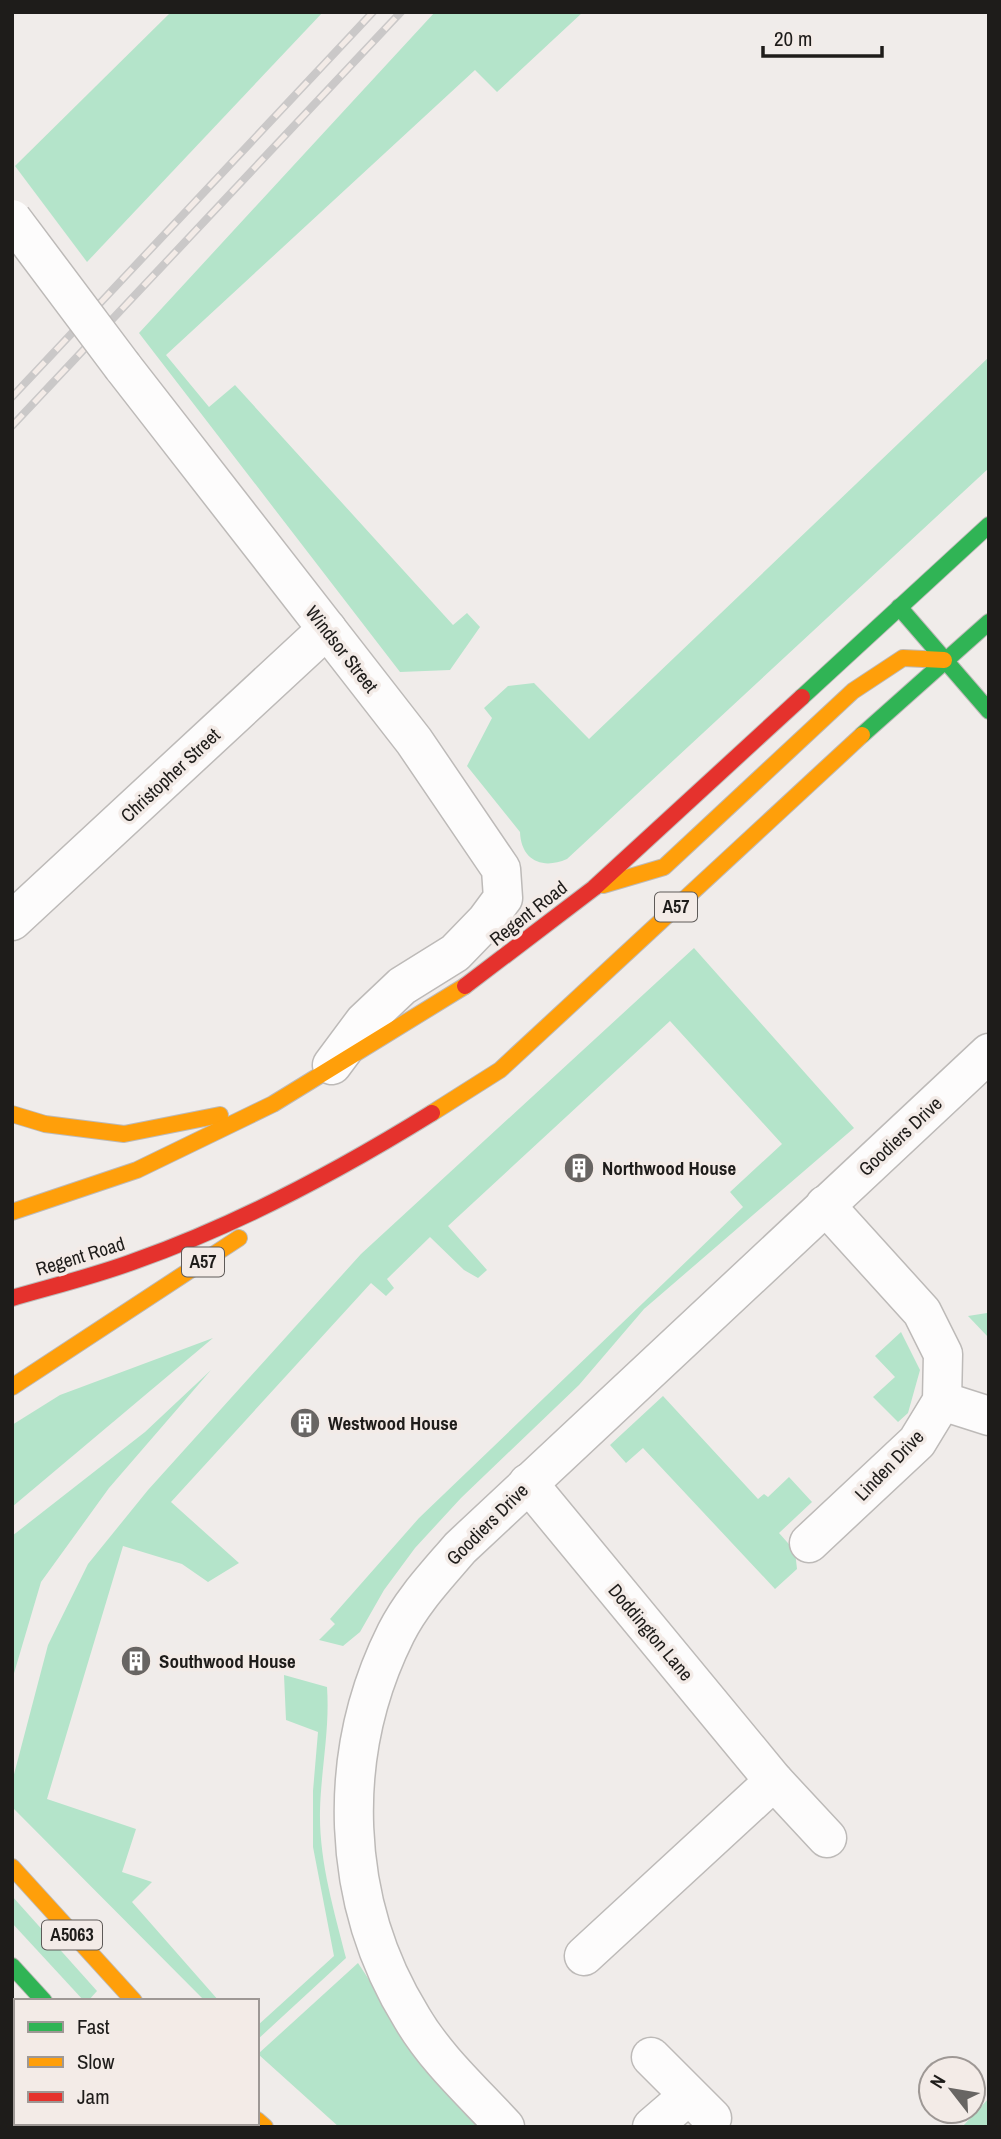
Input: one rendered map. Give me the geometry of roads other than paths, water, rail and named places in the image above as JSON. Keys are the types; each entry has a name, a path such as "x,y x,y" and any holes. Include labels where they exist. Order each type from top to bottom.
{"main road":[{"name":"Regent Road","path":"12,1212 137,1170 273,1104 332,1065 483,975 594,888 989,525"},
{"path":"899,607 989,711"},
{"name":"Regent Road","path":"12,1298 134,1262 219,1228 393,1137 500,1070 944,660 989,622"},
{"name":"A57","path":"594,888 664,867 853,691 903,657 944,660"},
{"name":"A57","path":"12,1114 45,1124 124,1134 273,1104"},
{"name":"A57","path":"12,1387 393,1137"},
{"name":"A5063","path":"12,1867 132,1999"},
{"path":"12,1966 42,1999"}],"street":[{"name":"Windsor Street","path":"12,219 123,367 414,741 501,869 503,898 486,921 455,953 402,986 364,1022 332,1065"},
{"name":"Christopher Street","path":"12,921 327,629"},
{"name":"Goodiers Drive","path":"505,2127 444,2061 413,2020 391,1982 366,1912 353,1832 357,1756 375,1682 397,1632 425,1588 460,1548 989,1053"},
{"path":"825,1205 922,1312 943,1354 942,1401 989,1416"},
{"name":"Linden Drive","path":"809,1543 917,1442 942,1401"},
{"name":"Doddington Lane","path":"528,1483 774,1781 827,1838"},
{"path":"584,1956 774,1781"},
{"path":"652,2057 700,2107 652,2127"}],"railway":[{"path":"12,397 373,12"},
{"path":"12,426 401,12"}],"place":[{"name":"Northwood House","path":"579,1168"},
{"name":"Westwood House","path":"305,1423"},
{"name":"Southwood House","path":"136,1661"}]}
